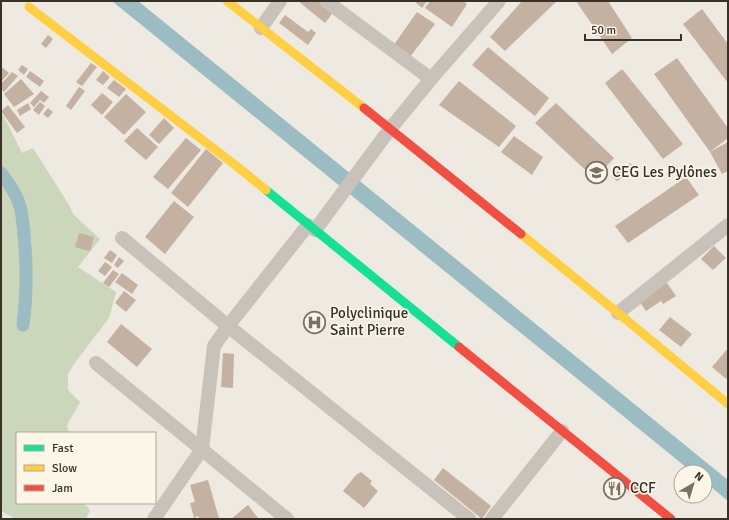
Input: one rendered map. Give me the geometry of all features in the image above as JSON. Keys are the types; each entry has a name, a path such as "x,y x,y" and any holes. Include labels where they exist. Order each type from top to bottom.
{"street":[{"path":"227,1 390,129 728,404"},
{"path":"260,28 280,1"},
{"path":"326,1 431,79"},
{"path":"154,519 202,449 214,346 228,326 311,227 345,190 390,129 497,2"},
{"path":"29,7 234,164 672,519"},
{"path":"618,313 728,226"},
{"path":"122,238 228,326 469,519"},
{"path":"96,363 287,519"},
{"path":"492,519 562,431"}],"green space":[{"path":"1,111 22,153 33,148 74,215 100,239 78,267 116,292 109,318 68,374 68,390 80,402 67,425 69,432 16,432 16,504 84,504 90,510 86,519 16,519 3,512 1,507"}],"water":[{"path":"112,1 138,1 708,464 682,464"},
{"path":"713,468 728,480 728,501 713,489"}],"building":[{"path":"298,1 323,1 335,10 325,23"},
{"path":"414,1 427,1 422,8"},
{"path":"430,1 463,1 467,4 452,27 425,8"},
{"path":"522,1 557,1 505,51 490,37"},
{"path":"576,1 608,1 632,38 612,54"},
{"path":"702,9 728,44 728,83 683,24"},
{"path":"417,12 435,24 410,57 393,46"},
{"path":"285,15 308,32 311,29 316,33 308,45 279,23"},
{"path":"48,35 53,39 46,48 41,44"},
{"path":"488,47 549,98 535,116 472,65"},
{"path":"677,58 728,128 728,138 710,152 654,74"},
{"path":"91,63 97,67 82,86 76,82"},
{"path":"22,65 28,69 24,75 18,70"},
{"path":"3,68 9,73 1,82 1,70"},
{"path":"622,69 683,144 663,159 605,83"},
{"path":"30,71 44,81 40,87 26,77"},
{"path":"103,71 110,77 103,85 96,80"},
{"path":"12,72 18,76 4,92 1,89 1,84"},
{"path":"21,79 34,94 14,107 4,94"},
{"path":"114,80 126,89 119,97 107,88"},
{"path":"459,81 516,126 499,147 439,105"},
{"path":"79,87 85,91 71,110 66,106"},
{"path":"41,91 49,97 44,103 40,100 34,107 30,103"},
{"path":"102,93 113,102 102,115 91,105"},
{"path":"126,94 146,112 124,135 104,117"},
{"path":"40,102 45,106 39,115 33,110"},
{"path":"28,103 31,109 20,116 17,110"},
{"path":"556,103 614,158 595,179 535,123"},
{"path":"8,105 25,127 17,133 1,111"},
{"path":"48,108 53,112 48,118 43,114"},
{"path":"164,118 174,128 159,144 149,135"},
{"path":"137,128 158,147 146,160 124,141"},
{"path":"514,136 543,157 532,175 501,152"},
{"path":"186,138 201,150 168,189 153,177"},
{"path":"728,142 728,171 722,174 710,152"},
{"path":"206,149 223,163 188,207 171,193"},
{"path":"630,163 635,169 617,181 611,176"},
{"path":"686,177 699,195 628,243 615,226"},
{"path":"174,201 194,217 165,254 145,237"},
{"path":"79,233 94,237 90,251 75,247"},
{"path":"714,246 726,258 713,270 701,259"},
{"path":"110,250 117,255 112,263 104,258"},
{"path":"119,257 124,261 118,268 114,265"},
{"path":"105,262 112,267 105,276 98,271"},
{"path":"113,270 119,274 109,287 103,283"},
{"path":"122,273 138,285 132,294 115,282"},
{"path":"662,276 676,296 663,304 661,301 646,311 635,295"},
{"path":"124,291 136,300 126,312 115,303"},
{"path":"670,317 692,334 681,347 659,330"},
{"path":"121,324 152,349 137,367 107,342"},
{"path":"728,348 728,377 726,379 712,367"},
{"path":"223,353 234,354 233,388 221,387"},
{"path":"443,468 491,506 482,519 434,480"},
{"path":"361,472 372,481 370,484 378,491 364,508 343,491 356,475"},
{"path":"208,480 219,518 200,519 198,516 194,518 190,503 195,502 190,485"},
{"path":"248,505 258,518 231,519"}],"waterway":[{"path":"1,173 16,196 20,205 23,220 26,258 23,325"}],"traffic: fast":[{"path":"266,190 459,347"}],"traffic: slow":[{"path":"227,1 364,108"},
{"path":"29,7 266,190"},
{"path":"521,234 728,404"}],"traffic: jam":[{"path":"364,108 521,234"},
{"path":"459,347 671,519"}],"place":[{"name":"CEG Les Pylônes","path":"596,172"},
{"name":"Polyclinique Saint Pierre","path":"315,322"},
{"name":"CCF","path":"614,488"}]}
